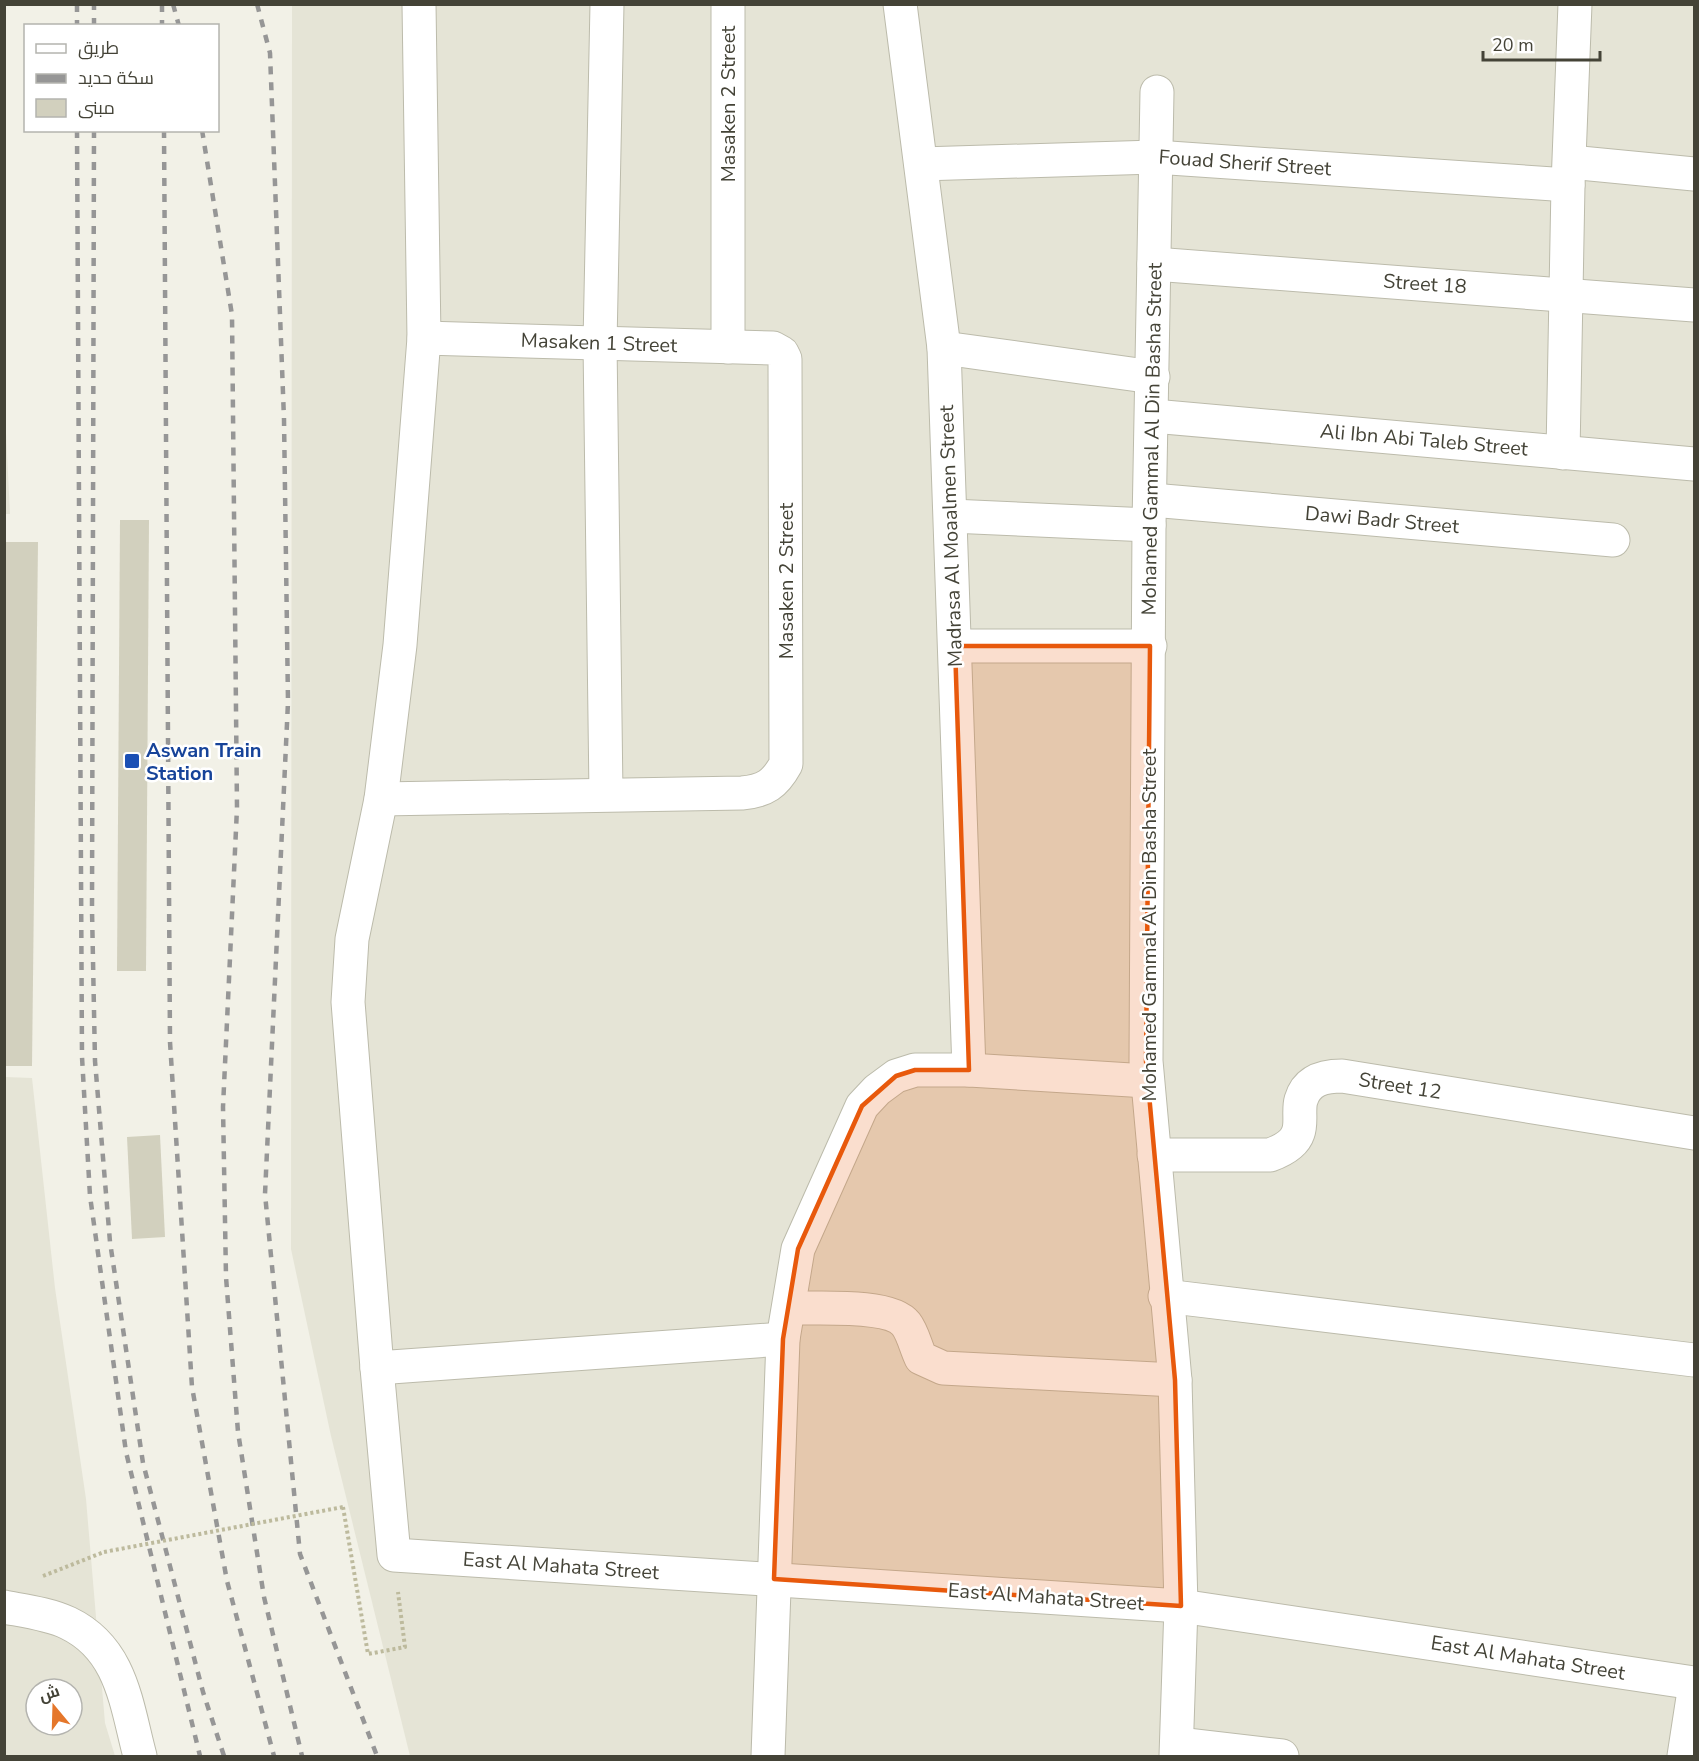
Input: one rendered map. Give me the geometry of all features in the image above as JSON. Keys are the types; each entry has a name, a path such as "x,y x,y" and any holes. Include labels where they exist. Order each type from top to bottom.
{"street":[{"path":"394,1555 348,1002 352,939 381,799 400,645 424,338 419,4"},
{"path":"606,794 600,343 607,4"},
{"name":"Masaken 2 Street","path":"728,4 728,346"},
{"name":"Madrasa Al Moaalmen Street","path":"900,4 944,348 969,1070"},
{"path":"1563,453 1565,294 1575,4"},
{"name":"Mohamed Gammal Al Din Basha Street","path":"1157,92 1150,512 1147,1081 1165,1296 1175,1380 1181,1606 1177,1750"},
{"name":"Fouad Sherif Street","path":"921,164 1155,157 1569,173 1695,174"},
{"name":"Street 18","path":"1154,264 1695,305"},
{"name":"Masaken 1 Street","path":"424,338 773,348"},
{"name":"Masaken 2 Street","path":"381,799 742,793 760,791 777,780 786,764 785,359 782,352 773,348"},
{"path":"944,348 1153,377"},
{"name":"Ali Ibn Abi Taleb Street","path":"1153,416 1695,464"},
{"name":"Dawi Badr Street","path":"951,516 1150,512 1613,540"},
{"path":"955,646 1150,646"},
{"path":"768,1756 786,1324 798,1249 862,1106 877,1090 896,1076 915,1070 969,1070 1147,1081"},
{"name":"Street 12","path":"1154,1155 1270,1155 1281,1151 1291,1144 1299,1132 1301,1100 1311,1083 1324,1076 1342,1076 1695,1133"},
{"path":"1165,1296 1695,1360"},
{"path":"377,1368 786,1324 877,1311 898,1317 908,1326 921,1358 943,1368 1175,1380"},
{"name":"East Al Mahata Street","path":"394,1555 1181,1606 1695,1683"},
{"path":"4,1607 66,1622 85,1633 101,1647 114,1664 140,1756"},
{"path":"1684,1756 1695,1691"},
{"path":"1177,1750 1282,1756"}],"path":[{"path":"32,1580 104,1552 342,1507 368,1654 405,1647 394,1555"}],"highlighted area":[{"path":"955,646 1150,646 1146,1061 1175,1380 1181,1606 774,1579 783,1339 798,1249 862,1106 896,1076 915,1070 969,1070"}],"shaded area":[{"path":"292,5 1694,5 1694,1756 410,1756 331,1436 291,1249"},
{"path":"5,412 10,514 4,514"},
{"path":"5,1077 32,1078 55,1288 86,1499 105,1723 115,1756 5,1756"}],"building":[{"path":"120,520 149,520 146,971 117,971"},
{"path":"4,542 38,542 32,1066 4,1066"},
{"path":"160,1135 165,1237 132,1239 127,1137"}],"railway":[{"path":"77,4 77,24"},
{"path":"94,4 94,24"},
{"path":"162,4 162,24"},
{"path":"173,4 178,24"},
{"path":"257,4 270,53 284,419 288,702 265,1194 300,1554 377,1756"},
{"path":"77,132 82,1057 90,1196 126,1452 200,1756"},
{"path":"94,132 92,910 95,1061 110,1242 143,1463 203,1692 224,1756"},
{"path":"164,132 170,1042 192,1387 227,1581 274,1756"},
{"path":"202,132 232,315 237,808 223,1107 226,1277 238,1432 264,1597 302,1756"}],"place":[{"name":"Aswan Train Station","path":"132,761"}]}
